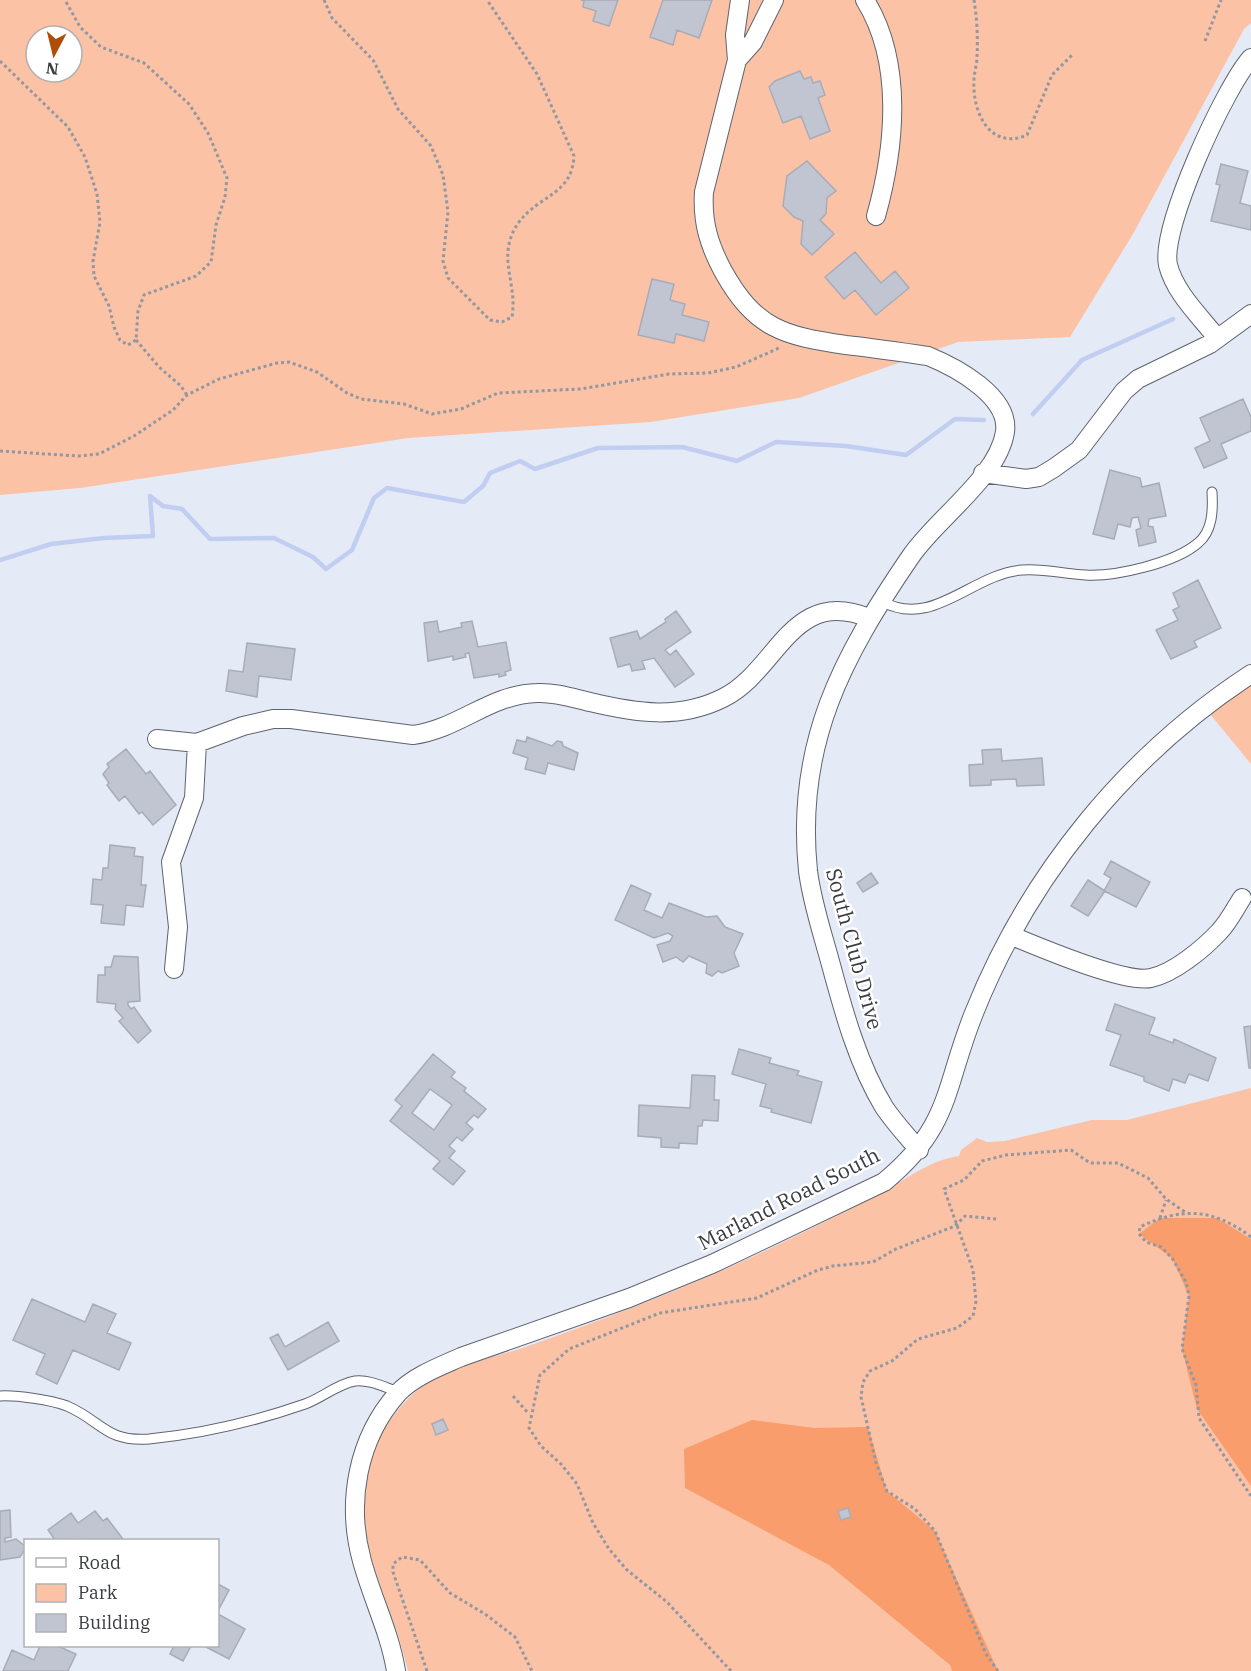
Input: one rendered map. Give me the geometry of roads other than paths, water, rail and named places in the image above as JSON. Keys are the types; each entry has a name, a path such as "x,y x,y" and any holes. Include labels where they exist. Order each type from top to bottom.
{"street":[{"name":"South Club Drive","path":"740,0 735,35 737,60 704,192 706,233 726,277 744,303 759,317 788,334 928,356 971,378 998,406 1005,430 996,456 920,543 869,618 837,678 825,711 807,797 809,874 839,996 864,1068 885,1109 919,1150"},
{"name":"South Club Drive","path":"737,60 753,42 774,0"},
{"path":"865,0 882,36 889,71 892,121 884,186 876,216"},
{"path":"1217,338 1180,290 1172,275 1168,263 1168,246 1193,167 1229,91 1251,58"},
{"path":"983,473 1026,479 1039,477 1078,450 1124,391 1138,379 1192,354 1251,314"},
{"path":"157,739 197,744 273,719 309,720 413,735 433,732 503,699 536,693 554,694 628,711 674,713 710,704 738,689 760,668 779,642 801,624 817,616 834,610 850,610 869,618"},
{"name":"Marland Road South","path":"396,1671 388,1635 362,1561 354,1507 356,1481 370,1437 399,1392 435,1368 629,1298 712,1264 884,1182 919,1150 940,1114 974,1014 1041,881 1101,803 1146,758 1207,704 1251,674"},
{"path":"174,969 178,927 171,862 194,798 197,744"},
{"path":"1012,936 1120,975 1149,979 1162,975 1220,932 1242,898"}],"lane":[{"path":"881,601 907,611 927,608 994,578 1020,570 1086,575 1110,574 1143,568 1199,543 1214,511 1212,492"},
{"path":"0,1396 53,1401 84,1416 108,1434 133,1439 172,1436 282,1412 322,1398 337,1388 356,1381 399,1392"}],"waterway":[{"path":"1033,414 1082,360 1173,319"},
{"path":"0,560 51,544 104,538 153,536 150,496 163,506 182,509 210,539 274,538 313,557 326,569 352,550 374,498 387,488 464,502 483,486 490,473 520,461 535,469 598,448 682,447 737,461 776,442 846,446 906,455 955,419 984,420"}]}
